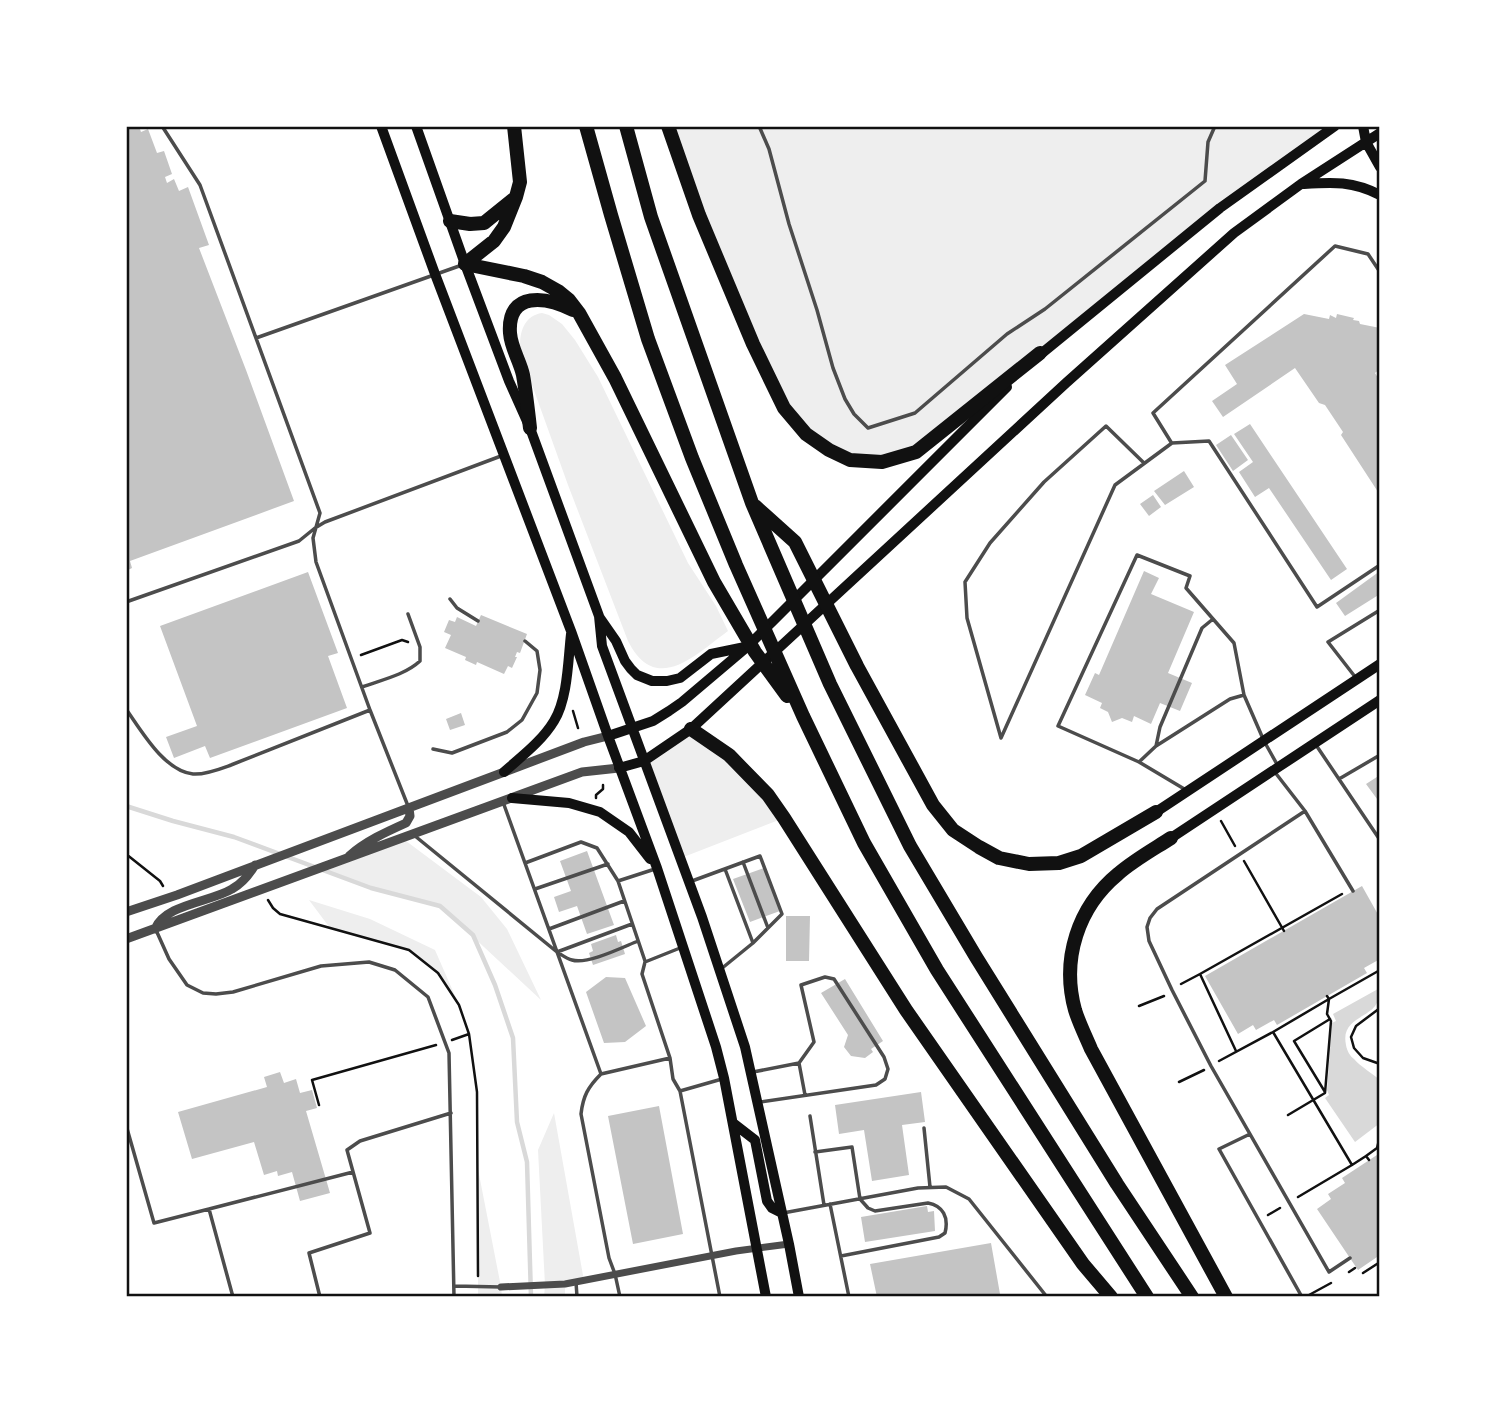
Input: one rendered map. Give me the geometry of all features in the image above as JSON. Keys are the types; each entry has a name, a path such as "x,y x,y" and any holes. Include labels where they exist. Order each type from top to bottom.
{"highway":[{"path":"466,264 505,228 516,197 520,182 514,126"},
{"path":"586,126 648,339 692,458 803,716 864,843 937,970 1147,1297"},
{"path":"626,126 651,217 752,503 830,684 910,846 962,935 1117,1184 1192,1297"},
{"path":"668,126 704,228 753,344 784,408 806,434 829,450 850,460 882,462 916,452 1040,353"},
{"path":"450,221 484,223 516,197"},
{"path":"466,264 542,282 569,300 579,313 615,378 714,582 755,652 803,716"},
{"path":"530,428 522,373 511,342 512,318 518,307 531,300 557,302 579,313"},
{"path":"752,503 795,542 857,666 933,805 953,830 999,858 1029,864 1059,863 1081,856 1156,811"},
{"path":"691,729 729,755 768,796 906,1010 1076,1254 1111,1297"},
{"path":"1171,838 1117,874 1094,899 1079,925 1071,949 1070,981 1075,1010 1091,1049 1226,1297"}],"main road":[{"path":"381,126 571,631 657,868 716,1047 766,1297"},
{"path":"416,126 599,616 616,641 625,661 637,675 652,681 667,681 680,678 711,654 747,647"},
{"path":"608,736 653,721 682,702 747,647 1040,353 1220,208 1335,126"},
{"path":"1363,126 1366,142 1380,167"},
{"path":"619,768 644,761 691,729 1066,383 1234,233 1301,184 1380,133"},
{"path":"1301,184 1349,183 1380,195"},
{"path":"599,616 602,646 690,882 745,1047 799,1297"},
{"path":"504,772 535,745 555,720 563,696 571,631"},
{"path":"1156,811 1380,664"},
{"path":"1171,838 1380,700"},
{"path":"507,800 569,803 600,812 629,832 657,868"},
{"path":"733,1123 755,1140 767,1201 772,1208 782,1213"}],"street":[{"path":"126,912 584,742 608,736"},
{"path":"126,939 582,772 619,768"},
{"path":"345,859 360,846 406,823 410,816 409,808"},
{"path":"155,929 158,922 174,911 231,890 247,878 255,865"},
{"path":"501,1287 576,1282 712,1255 789,1244"}],"lane":[{"path":"162,126 200,185 320,513 313,538 316,562 409,808"},
{"path":"759,126 769,149 833,368 845,399 854,414 868,428 915,413 1007,334 1045,309 1205,181 1208,142 1215,126"},
{"path":"1172,443 1153,413 1335,246 1368,254 1380,272"},
{"path":"256,338 466,264"},
{"path":"1144,464 1106,426 1044,482 990,543 965,582 967,618 1002,738 1115,485 1144,464 1172,443 1209,441 1317,607 1380,565"},
{"path":"126,602 299,541 325,522 504,455"},
{"path":"1188,791 1139,762 1058,726 1137,555 1190,576 1186,588 1234,643 1244,695 1276,769 1353,891"},
{"path":"450,599 457,608 478,621"},
{"path":"1357,679 1328,642 1380,610"},
{"path":"362,687 414,667 420,661 420,647 408,614"},
{"path":"1156,746 1160,727 1202,628 1213,619"},
{"path":"433,749 452,753 507,732 522,720 537,693 540,670 537,650 525,641"},
{"path":"1139,762 1156,746 1230,699 1244,695"},
{"path":"126,709 145,737 167,761 178,769 193,774 212,772 232,765 370,710"},
{"path":"1315,743 1380,840"},
{"path":"1339,779 1380,755"},
{"path":"507,800 525,863 601,1074"},
{"path":"1304,811 1157,909 1147,928 1149,941 1211,1066 1329,1272 1350,1258"},
{"path":"413,834 557,952 572,960 590,959 638,942"},
{"path":"525,863 582,842 597,848 618,881 645,962 642,974 670,1058 673,1079 680,1091 720,1297"},
{"path":"690,882 760,856 782,914 720,970"},
{"path":"743,862 768,928"},
{"path":"535,889 608,864"},
{"path":"618,881 657,868"},
{"path":"725,869 753,943"},
{"path":"549,929 624,901"},
{"path":"557,952 632,924"},
{"path":"155,929 169,959 187,985 203,993 233,992 321,967 369,962 395,970 428,997 449,1053 454,1297"},
{"path":"645,962 682,947"},
{"path":"751,1072 799,1063 814,1042 801,985 825,977 834,979 884,1057 888,1069 885,1080 876,1084 758,1102"},
{"path":"620,1297 608,1258 582,1114 583,1100 589,1086 601,1074 670,1058"},
{"path":"799,1063 805,1095"},
{"path":"680,1091 724,1079"},
{"path":"320,1297 309,1253 370,1233 347,1150 360,1141 451,1113"},
{"path":"810,1116 824,1205"},
{"path":"126,1125 154,1223 353,1172"},
{"path":"924,1128 930,1187"},
{"path":"1250,1134 1219,1149 1302,1297"},
{"path":"816,1152 852,1147 860,1199 868,1208 875,1211 928,1203 942,1209 947,1224 945,1233 939,1237 841,1256"},
{"path":"782,1213 918,1188 946,1187 969,1199 1047,1297"},
{"path":"831,1204 849,1297"},
{"path":"209,1209 233,1297"},
{"path":"576,1282 577,1297"},
{"path":"454,1286 501,1287"}],"path":[{"path":"351,655 361,655 402,640 420,647"},
{"path":"567,707 573,712 578,728"},
{"path":"603,785 596,798 597,801 604,798"},
{"path":"1214,810 1283,929"},
{"path":"126,855 160,881"},
{"path":"262,889 273,908 280,914 409,950 438,973 459,1005 469,1034 477,1092 478,1286"},
{"path":"1236,1051 1200,974 1349,890 1353,891"},
{"path":"1179,1082 1380,970"},
{"path":"1325,1093 1330,1019 1327,1014 1328,998"},
{"path":"1380,1007 1356,1026 1352,1037 1354,1048 1363,1058 1380,1064"},
{"path":"1325,1093 1294,1041 1330,1019"},
{"path":"1273,1032 1353,1165"},
{"path":"319,1105 312,1080 469,1034"},
{"path":"1289,1115 1325,1093"},
{"path":"1259,1220 1366,1156 1377,1148 1380,1136"},
{"path":"1366,1156 1369,1160"},
{"path":"1363,1273 1380,1262"}],"shaded area":[{"path":"668,126 1335,126 1220,208 941,432 882,462 829,450 784,408"},
{"path":"542,313 562,324 598,377 688,563 716,606 728,631 676,666 651,666 639,657 628,641 568,485 521,354 523,328 530,318"},
{"path":"691,729 729,755 784,818 681,858 644,761"},
{"path":"402,838 481,897 507,929 541,1000 440,906 371,888 321,868"},
{"path":"309,900 370,919 435,950 459,1005 438,973 409,950 330,928"},
{"path":"1378,989 1375,1006 1355,1021 1346,1034 1350,1055 1380,1080 1380,1123 1355,1142 1325,1098 1329,1095 1327,1090 1332,1023 1336,1021 1333,1014"},
{"path":"554,1113 584,1281 565,1284 565,1297 544,1297 538,1150"},
{"path":"478,1169 501,1287 502,1297 478,1297"}],"building":[{"path":"126,126 139,126 141,132 148,129 157,153 164,151 172,174 165,177 167,183 174,179 179,191 188,187 209,245 199,248 294,501 130,561 132,568 126,571"},
{"path":"1304,314 1329,319 1330,315 1336,318 1337,314 1354,318 1353,320 1359,321 1360,324 1380,328 1380,369 1375,373 1380,381 1380,495 1325,405 1319,403 1295,368 1223,417 1212,401 1237,384 1225,365"},
{"path":"1250,424 1347,569 1331,580 1269,488 1255,497 1239,472 1253,462 1234,434"},
{"path":"1231,435 1248,460 1233,471 1216,445"},
{"path":"1184,471 1194,487 1165,505 1154,491"},
{"path":"1153,495 1161,507 1149,516 1140,504"},
{"path":"1144,571 1159,578 1151,594 1194,612 1168,673 1192,683 1180,711 1160,703 1151,724 1134,716 1132,722 1122,718 1112,722 1108,712 1100,708 1102,703 1085,695 1095,673 1099,675"},
{"path":"1380,571 1380,594 1345,616 1336,603"},
{"path":"308,572 338,653 328,656 347,708 210,758 205,746 174,758 166,737 197,726 160,626"},
{"path":"481,615 527,634 512,668 508,666 504,674 477,662 476,665 465,660 466,657 445,648 451,635 444,632 449,620 455,622 457,617 476,626"},
{"path":"461,713 465,725 450,730 446,719"},
{"path":"1380,775 1380,803 1366,784"},
{"path":"587,851 614,925 587,934 577,906 559,912 554,897 571,891 560,861"},
{"path":"764,868 780,911 750,922 733,879"},
{"path":"1362,886 1380,918 1380,959 1364,968 1367,973 1277,1025 1274,1020 1256,1030 1253,1025 1238,1034 1205,976"},
{"path":"786,916 810,916 809,961 786,961"},
{"path":"616,935 625,954 593,965 589,953 593,951 591,944"},
{"path":"606,977 625,978 646,1026 625,1042 604,1043 586,992"},
{"path":"845,979 883,1041 871,1049 873,1052 865,1058 851,1056 844,1047 848,1035 821,993"},
{"path":"280,1072 284,1083 296,1079 300,1093 312,1090 317,1108 306,1111 330,1193 300,1201 292,1172 278,1176 277,1171 264,1175 254,1142 192,1159 178,1112 267,1087 264,1077"},
{"path":"921,1092 925,1122 902,1125 909,1175 872,1181 864,1130 839,1134 835,1105"},
{"path":"659,1106 683,1234 633,1244 608,1116"},
{"path":"1380,1153 1380,1255 1358,1270 1317,1209 1331,1199 1328,1194 1345,1183 1342,1178"},
{"path":"927,1206 928,1212 934,1211 935,1231 865,1242 861,1217"},
{"path":"991,1243 1000,1294 985,1297 877,1297 870,1264"}],"waterway":[{"path":"126,806 234,837 371,888 440,906 473,935 495,985 513,1038 517,1122 527,1162 531,1297"}]}
